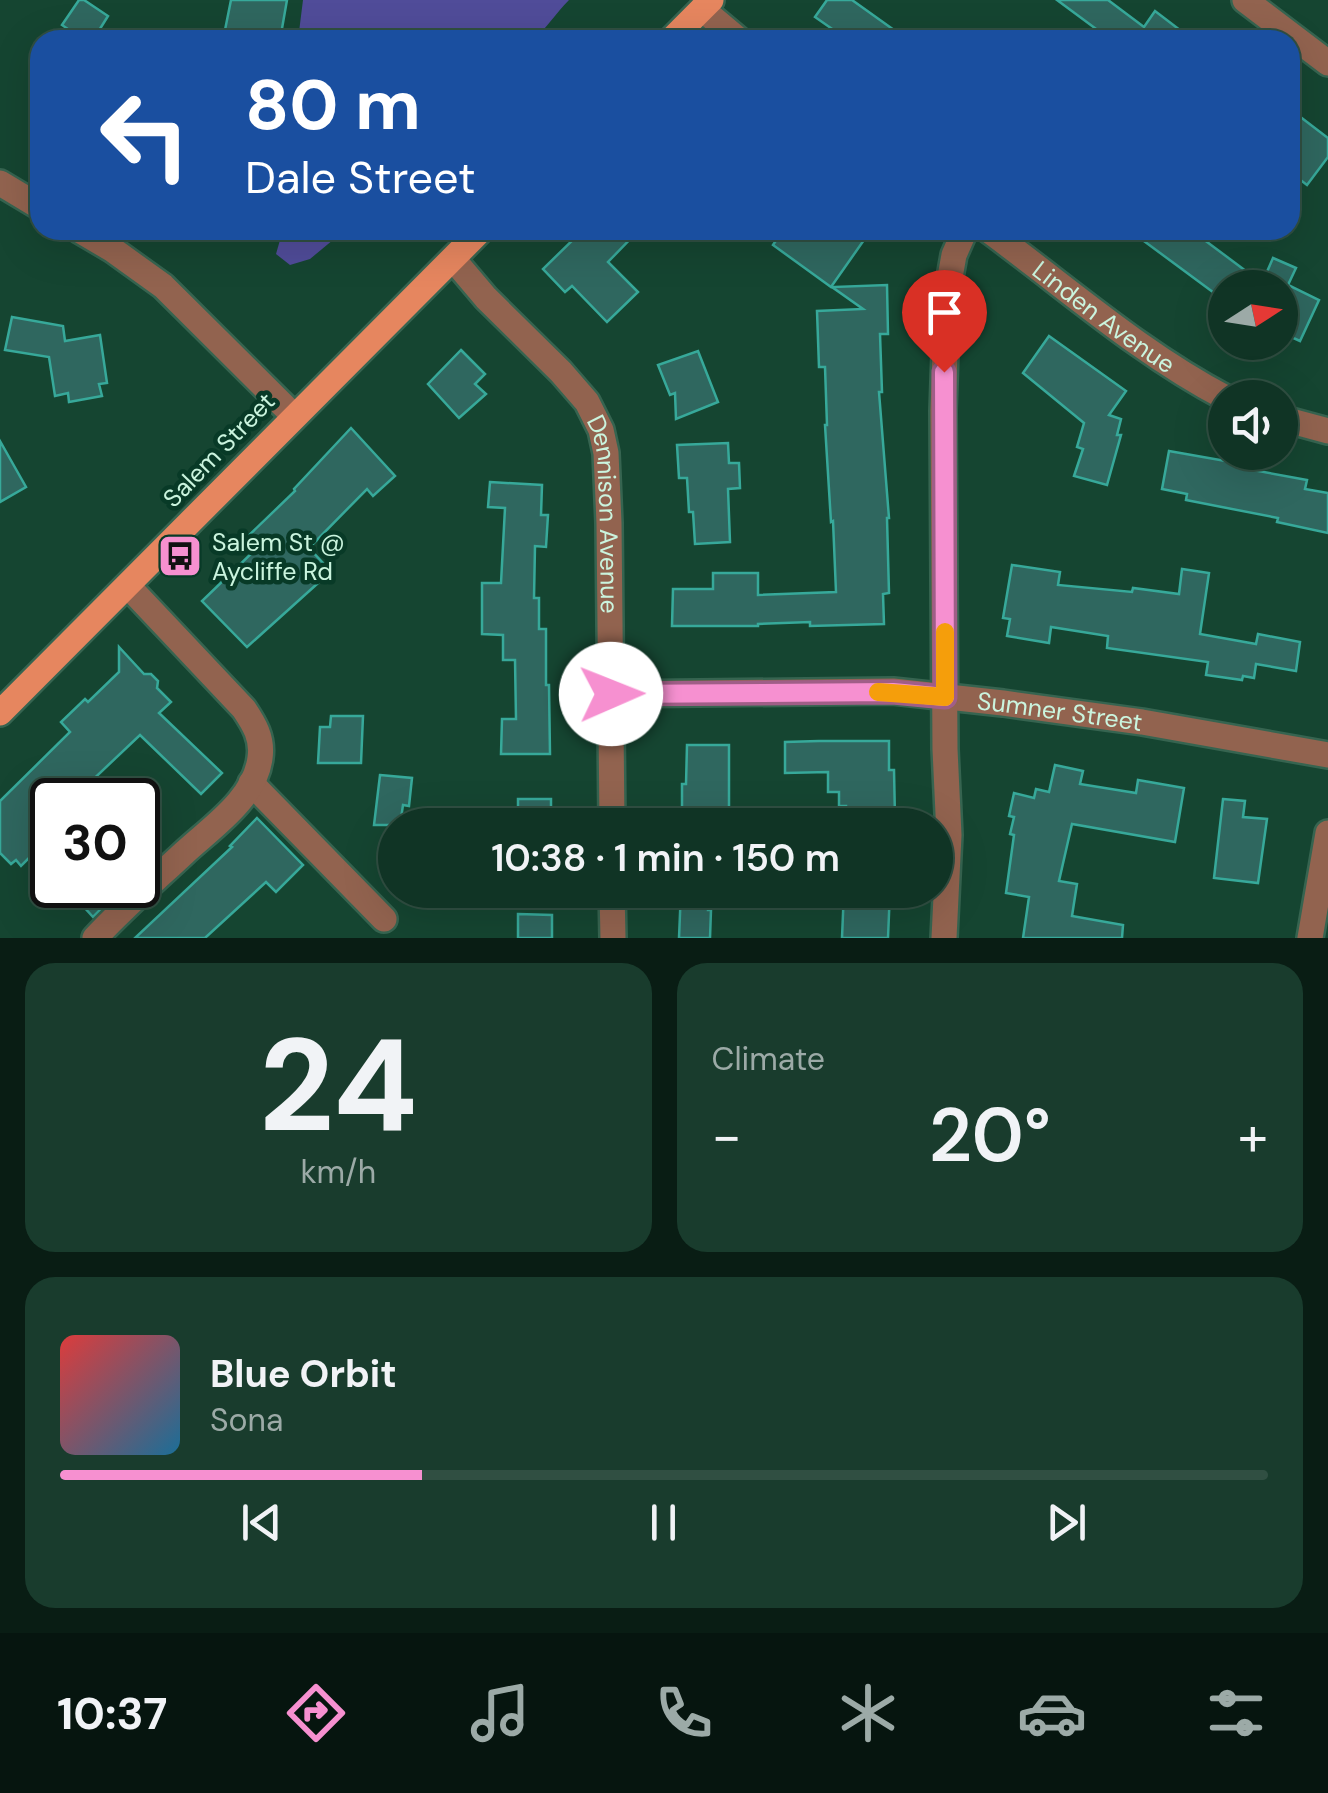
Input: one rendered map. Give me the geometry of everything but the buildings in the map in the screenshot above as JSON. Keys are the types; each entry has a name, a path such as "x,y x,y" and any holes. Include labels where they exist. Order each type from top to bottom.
{"main road":[{"path":"681,30 706,5"},
{"name":"Salem Street","path":"0,713 471,240"}],"street":[{"path":"1245,0 1285,30"},
{"path":"706,5 730,30"},
{"path":"1300,42 1328,63"},
{"path":"0,183 30,201"},
{"path":"96,240 163,286 294,416"},
{"path":"944,938 949,835 943,411 946,313 954,255 961,240"},
{"name":"Linden Avenue","path":"1002,240 1208,388"},
{"name":"Dennison Avenue","path":"453,259 587,402 600,430 608,481 612,808"},
{"path":"1298,423 1328,431"},
{"path":"95,938 231,811 251,784 260,762 261,744 244,709 128,586"},
{"name":"Sumner Street","path":"611,694 893,692 1003,702 1142,722 1328,755"},
{"path":"251,784 384,919"},
{"path":"1310,938 1328,833"},
{"path":"612,908 613,938"}],"shaded area":[{"path":"303,0 569,0 544,30 299,30"},
{"path":"280,240 333,240 310,259 290,265 276,254"}],"slow traffic":[{"path":"878,692 945,697 945,632"}],"place":[{"name":"Salem St @ Aycliffe Rd","path":"180,556"}],"route":[{"path":"611,694 893,692 945,697 944,372"}]}
